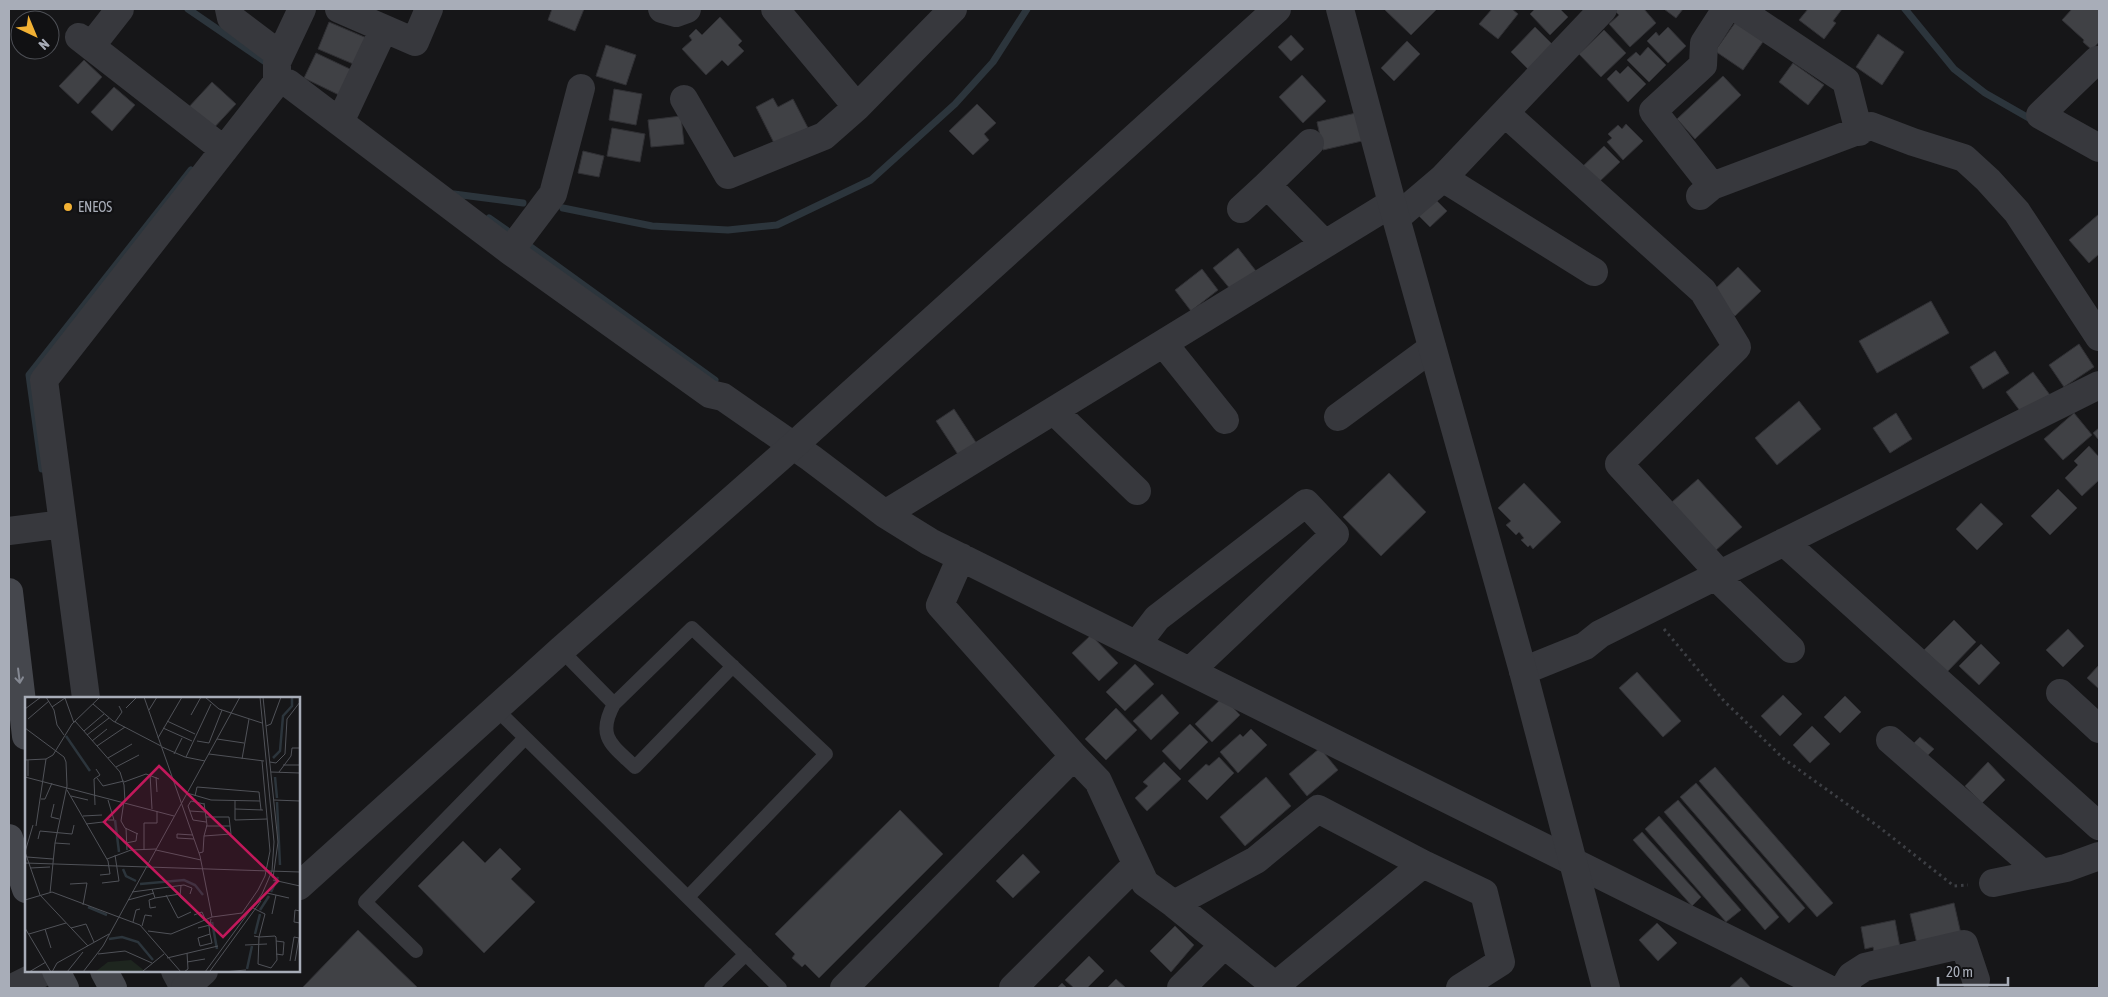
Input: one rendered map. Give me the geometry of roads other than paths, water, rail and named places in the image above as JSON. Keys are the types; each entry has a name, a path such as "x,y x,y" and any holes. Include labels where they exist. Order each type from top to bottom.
{"main road":[{"path":"9,592 25,728"},
{"path":"9,838 25,887"},
{"path":"57,972 65,988"},
{"path":"105,972 113,988"}],"street":[{"path":"120,9 85,42 218,145"},
{"path":"229,9 231,18 280,55"},
{"path":"86,697 55,525 44,380 218,145 277,82 277,62 302,9"},
{"path":"340,9 415,42 429,9"},
{"path":"662,9 676,14 687,9"},
{"path":"684,99 728,175 824,136 857,107 953,9"},
{"path":"300,885 561,650 794,446 1277,9"},
{"path":"1340,9 1432,348 1523,671 1606,988"},
{"path":"885,514 1325,244 1394,210 1443,178 1603,9"},
{"path":"1726,9 1704,43 1703,65 1653,111 1706,191 1871,126 1964,158 1988,180 2017,212 2099,337"},
{"path":"1738,9 1846,82 1859,132"},
{"path":"782,11 857,107"},
{"path":"343,116 379,39"},
{"path":"2097,60 2040,115 2099,148"},
{"path":"277,82 288,83 343,116 510,251 710,394 723,397 794,446 885,514 930,542 1140,638 1571,860 1839,987 1865,967 1964,944 1976,980"},
{"path":"510,251 553,194 581,88"},
{"path":"1505,113 1703,291 1737,347 1619,464 1718,575 1791,649"},
{"path":"1240,209 1310,143"},
{"path":"1443,178 1594,272"},
{"path":"1266,186 1325,244"},
{"path":"1164,344 1225,420"},
{"path":"1338,417 1432,348"},
{"path":"1523,671 1585,646 1600,634 1647,610 2099,385"},
{"path":"1054,411 1137,491"},
{"path":"1140,638 1157,618 1306,503 1335,534 1195,666"},
{"path":"9,531 55,525"},
{"path":"1784,542 2099,826"},
{"path":"961,557 940,605 1098,781 1145,883 1174,904 1276,987 1423,864"},
{"path":"2060,692 2099,729"},
{"path":"1890,740 2042,873"},
{"path":"844,988 1074,756"},
{"path":"1174,904 1256,860 1318,809 1423,864 1484,893 1501,962 1460,988"},
{"path":"1993,883 2066,868 2099,856"},
{"path":"1013,988 1136,866"},
{"path":"1181,988 1224,944"},
{"path":"16,987 44,972"},
{"path":"176,972 184,988 203,972"}],"lane":[{"path":"688,897 826,754 733,666 692,628 614,704 606,719 606,734 613,746 635,766 733,666"},
{"path":"561,650 614,704"},
{"path":"496,710 746,954 771,983 780,988"},
{"path":"416,951 365,902 525,738"},
{"path":"711,988 746,954"}],"waterway":[{"path":"188,9 267,63"},
{"path":"563,208 652,226 728,230 777,225 871,180 955,104 993,62 1027,9"},
{"path":"1905,9 1954,69 1985,93 2034,121"},
{"path":"42,469 29,375 191,170"},
{"path":"454,194 523,203"},
{"path":"489,218 515,236"},
{"path":"524,242 715,380"}],"place":[{"name":"ENEOS","path":"68,207"}]}
